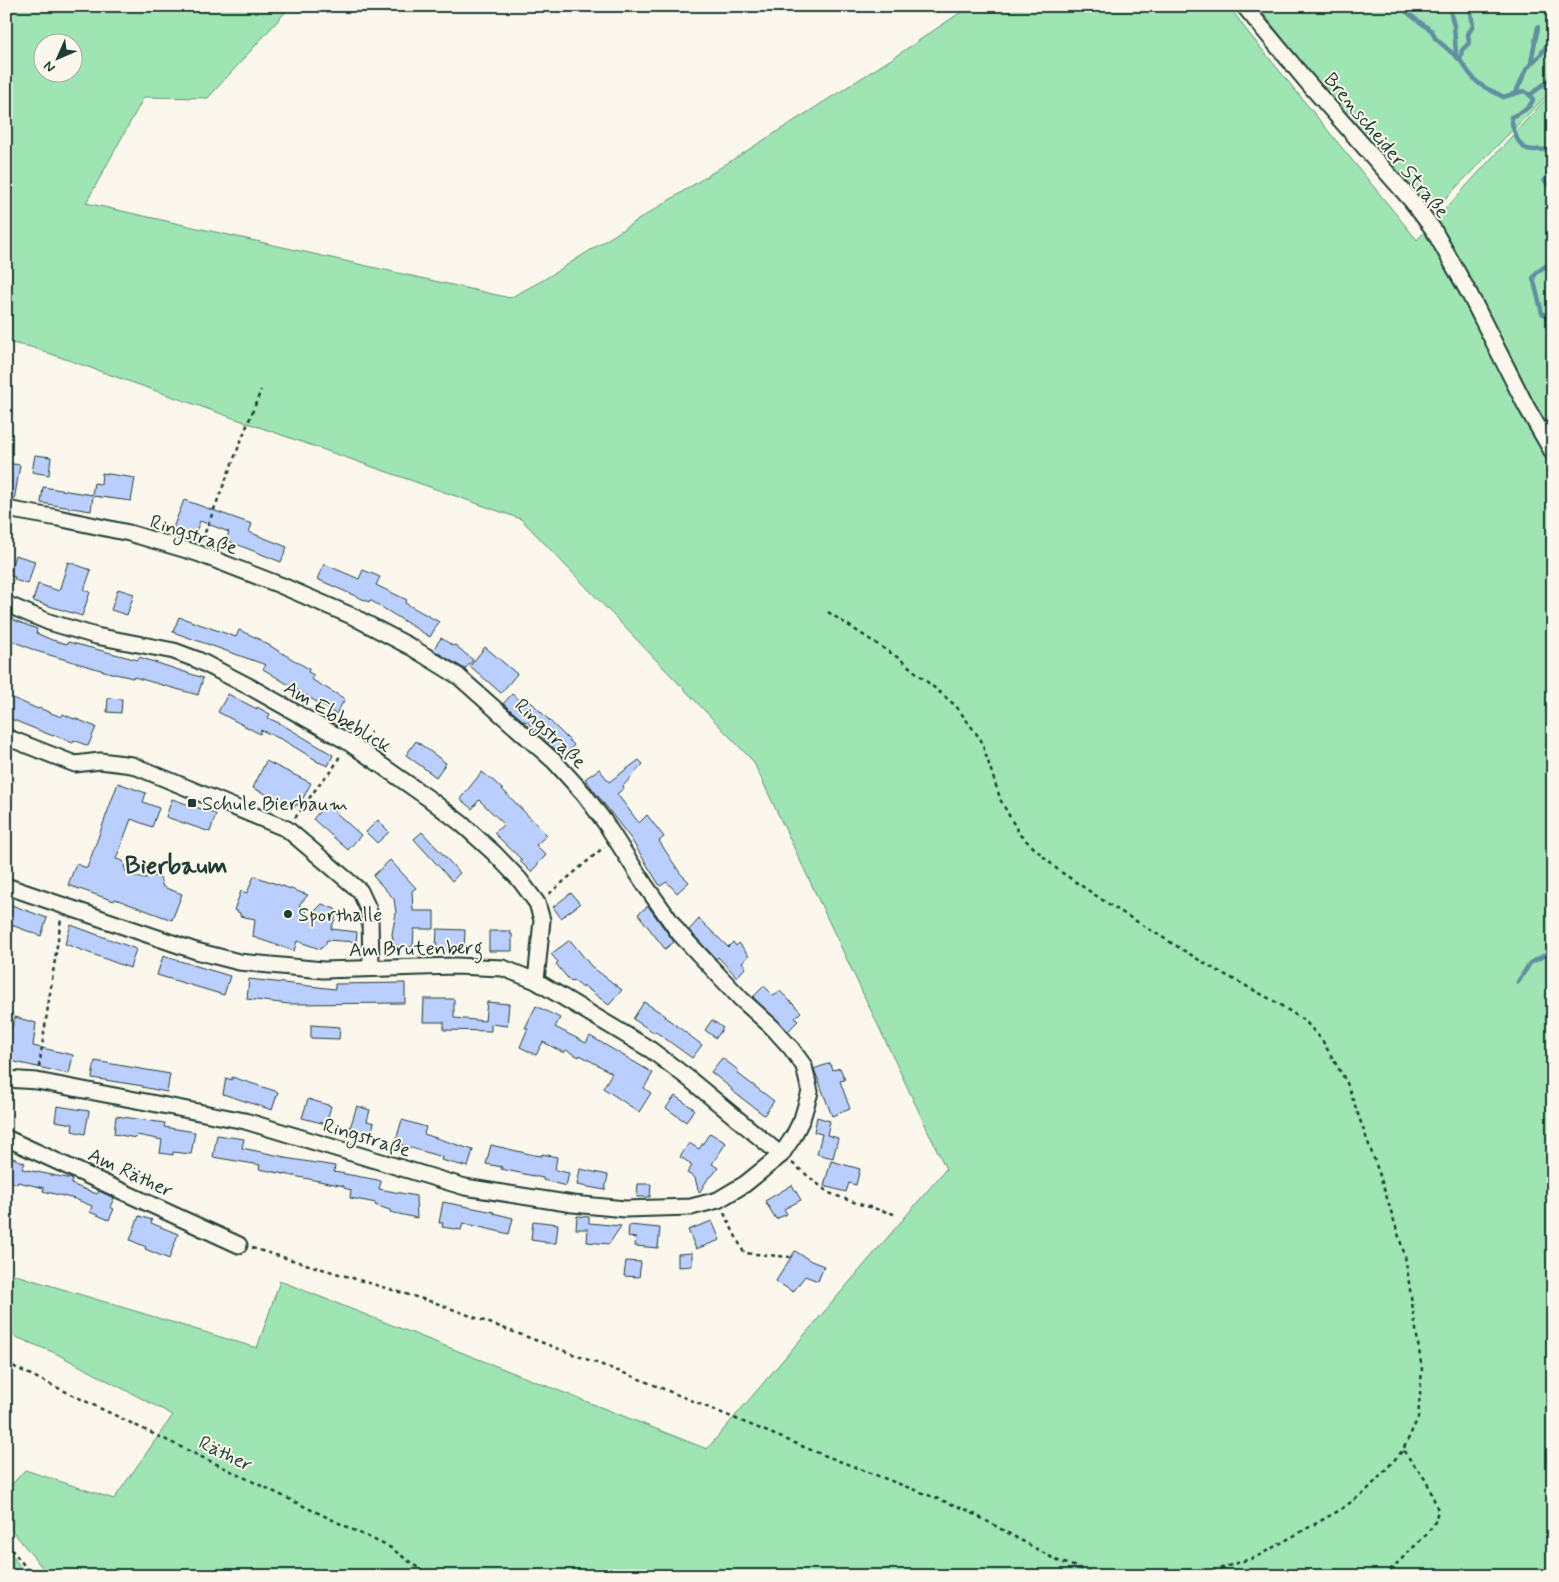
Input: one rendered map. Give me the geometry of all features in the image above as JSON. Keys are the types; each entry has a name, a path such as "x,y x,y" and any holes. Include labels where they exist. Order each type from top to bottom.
{"street":[{"name":"Brenscheider Straße","path":"1244,6 1308,84 1411,200 1433,229 1470,295 1526,406 1553,453"},
{"name":"Ringstraße","path":"6,509 129,533 197,553 280,585 352,616 411,647 458,676 555,762 584,794 604,821 645,885 680,932 741,999 772,1027 791,1048 804,1066 810,1092 802,1119 781,1155 745,1184 718,1200 691,1207 625,1209 573,1204 465,1187 245,1121 36,1081 7,1080"},
{"name":"Am Ebbeblick","path":"6,604 49,622 96,636 174,651 198,660 348,742 462,824 494,852 519,879 537,903 542,920 536,980"},
{"path":"6,737 75,764 100,761 132,765 287,829 360,891 370,917 371,968"},
{"name":"Am Brutenberg","path":"6,886 196,951 238,962 323,970 455,966 503,968 536,980 651,1050 781,1155"},
{"name":"Am Räther","path":"6,1138 239,1244"}],"path":[{"path":"197,553 261,390"},
{"path":"828,612 900,659 956,706 981,740 1001,801 1020,836 1058,870 1110,905 1209,966 1274,1001 1305,1021 1322,1040 1347,1083 1380,1176 1405,1256 1422,1370 1418,1418 1402,1450 1384,1473 1365,1492 1340,1510 1256,1557 1192,1576"},
{"path":"287,829 309,797 331,772 348,742"},
{"path":"548,894 599,851"},
{"path":"36,1081 63,904"},
{"path":"781,1155 829,1193 894,1214"},
{"path":"718,1200 744,1253 790,1257"},
{"path":"239,1244 436,1303 628,1374 821,1454 967,1510 1058,1561 1104,1576"},
{"name":"Räther","path":"6,1363 391,1548 429,1576"},
{"path":"1384,1576 1426,1535 1435,1522 1438,1510 1427,1482 1402,1450"},
{"path":"6,1543 33,1576"}],"green space":[{"path":"6,6 291,6 208,98 144,97 86,203 510,298 545,279 893,58 970,6 1229,6 1247,31 1417,240 1553,91 1553,1576 49,1576 6,1523 6,1491 25,1470 114,1499 173,1415 55,1353 6,1333 6,1272 257,1348 280,1281 707,1449 946,1169 753,761 521,519 31,347 6,342"},
{"path":"1257,6 1553,6 1553,89 1433,211 1310,72"},
{"path":"6,1548 28,1576 6,1576"}],"building":[{"path":"35,455 51,457 49,475 32,472"},
{"path":"6,463 20,465 14,501 6,500"},
{"path":"102,473 135,478 131,501 93,496 91,511 41,503 43,487 92,495 94,483 101,484"},
{"path":"184,500 252,524 249,532 287,547 281,562 226,540 229,532 200,521 194,536 173,528"},
{"path":"15,555 35,561 28,584 14,580 15,577 9,575"},
{"path":"68,562 91,570 84,590 90,592 82,616 33,601 38,584 59,591"},
{"path":"324,564 359,579 363,570 380,577 376,585 407,600 405,603 439,622 430,637 370,600 369,602 317,579"},
{"path":"118,589 134,594 127,615 111,610"},
{"path":"6,617 37,629 36,633 52,640 67,644 68,642 138,660 139,657 203,678 198,695 134,677 111,673 36,651 6,638"},
{"path":"179,617 236,637 239,630 255,637 309,669 308,672 314,675 311,679 345,699 336,714 263,669 266,665 173,632"},
{"path":"441,638 453,646 455,645 473,660 465,669 433,650"},
{"path":"485,647 517,674 501,693 470,666"},
{"path":"228,694 270,714 268,718 333,755 328,766 316,761 283,740 261,730 260,734 218,712"},
{"path":"512,694 525,705 529,700 574,745 563,757 526,721 503,704"},
{"path":"6,695 38,709 61,717 63,714 96,727 88,746 74,740 73,743 53,736 6,717"},
{"path":"108,698 122,699 121,713 107,712"},
{"path":"416,741 446,763 436,777 406,755"},
{"path":"639,760 643,764 617,794 639,823 647,815 664,837 659,841 680,873 689,882 677,893 667,882 660,886 631,839 585,779 599,769 609,782"},
{"path":"266,761 311,783 299,806 296,804 294,808 253,788"},
{"path":"482,772 496,783 547,835 536,845 546,855 531,872 520,861 522,860 494,833 504,824 479,800 472,809 460,799"},
{"path":"118,783 146,793 143,802 159,808 152,827 131,819 116,859 123,861 126,872 143,879 151,875 160,878 163,887 182,894 172,920 115,899 114,901 68,885 76,864 87,868"},
{"path":"172,799 216,814 210,832 166,817"},
{"path":"326,804 361,835 348,850 313,819"},
{"path":"378,820 389,832 377,843 366,832"},
{"path":"422,832 460,873 452,881 414,839"},
{"path":"390,860 416,888 412,891 413,911 434,911 434,929 414,929 413,947 394,946 392,934 396,913 394,899 373,876"},
{"name":"Sporthalle","path":"254,876 308,895 299,905 310,916 322,904 335,909 337,914 331,929 357,932 356,942 327,940 320,949 297,941 294,951 253,937 255,919 240,916 240,913 234,910 241,891 247,893"},
{"path":"571,893 580,904 561,918 553,907"},
{"path":"6,903 47,918 41,936 6,923"},
{"path":"648,906 674,942 665,949 638,914"},
{"path":"699,919 728,947 733,942 736,946 739,943 749,956 742,962 746,967 737,977 718,957 716,959 689,930"},
{"path":"71,925 136,949 130,968 65,944"},
{"path":"437,929 465,930 464,951 436,950"},
{"path":"489,931 510,931 510,934 512,934 512,951 489,951"},
{"path":"570,940 591,966 622,990 609,1005 584,986 583,988 573,980 571,982 556,964 558,962 551,954"},
{"path":"163,956 230,976 224,995 157,975"},
{"path":"249,979 335,989 335,984 405,983 405,1003 289,1004 247,999"},
{"path":"764,986 774,996 780,991 801,1012 795,1018 798,1021 788,1031 753,997"},
{"path":"424,999 454,999 454,1018 485,1021 487,1002 509,1004 507,1026 491,1024 491,1031 444,1030 444,1022 423,1022"},
{"path":"644,1002 666,1016 702,1045 692,1058 656,1032 633,1019"},
{"path":"536,1006 560,1018 555,1027 586,1043 590,1036 653,1073 644,1088 651,1093 639,1112 603,1088 612,1073 580,1055 579,1057 566,1050 564,1053 543,1042 536,1055 520,1047 528,1028 525,1028"},
{"path":"15,1017 36,1023 33,1046 73,1055 69,1074 6,1060 6,1032 10,1033"},
{"path":"712,1020 723,1028 716,1038 705,1030"},
{"path":"311,1025 340,1027 339,1039 311,1038"},
{"path":"722,1058 738,1070 737,1073 774,1101 764,1115 711,1072"},
{"path":"95,1061 170,1074 167,1092 92,1078"},
{"path":"830,1063 833,1070 840,1068 845,1080 840,1081 850,1109 832,1116 814,1069"},
{"path":"232,1077 278,1092 272,1110 223,1094 226,1078 232,1080"},
{"path":"675,1096 694,1109 686,1122 666,1108"},
{"path":"308,1099 331,1106 326,1124 302,1118"},
{"path":"57,1106 89,1111 85,1134 72,1131 73,1124 55,1121"},
{"path":"357,1106 370,1110 367,1121 374,1123 369,1140 348,1134"},
{"path":"116,1116 165,1123 164,1127 195,1132 191,1154 173,1152 173,1155 160,1153 162,1140 137,1135 136,1138 114,1134"},
{"path":"817,1117 830,1121 827,1135 838,1138 833,1158 817,1154 822,1134 814,1132"},
{"path":"402,1120 426,1127 424,1134 473,1150 468,1167 441,1160 442,1157 395,1143"},
{"path":"710,1133 726,1143 712,1164 718,1168 709,1177 699,1193 695,1178 687,1173 692,1166 680,1157 689,1143 699,1149"},
{"path":"217,1135 244,1139 242,1148 285,1158 335,1166 334,1172 378,1180 381,1182 379,1189 416,1196 417,1218 390,1212 390,1210 375,1205 376,1203 350,1198 351,1190 344,1188 344,1186 259,1169 260,1165 213,1157"},
{"path":"491,1145 534,1155 542,1156 542,1154 557,1157 555,1170 569,1173 566,1186 543,1180 543,1178 486,1164"},
{"path":"6,1155 25,1163 22,1169 72,1179 71,1184 97,1194 99,1191 114,1198 110,1207 114,1209 109,1220 90,1212 92,1206 75,1199 43,1191 44,1188 18,1182 17,1184 6,1180"},
{"path":"831,1161 860,1169 856,1185 849,1183 846,1192 824,1186"},
{"path":"580,1169 608,1175 605,1190 577,1185"},
{"path":"638,1184 651,1184 650,1197 637,1197"},
{"path":"792,1185 801,1200 784,1209 787,1214 776,1219 765,1201"},
{"path":"443,1202 494,1212 513,1218 509,1234 463,1223 461,1230 442,1227 443,1223 439,1223"},
{"path":"139,1216 152,1220 151,1223 178,1234 169,1259 145,1249 146,1247 130,1240"},
{"path":"577,1216 589,1217 589,1223 621,1226 609,1244 587,1242 588,1229 576,1229"},
{"path":"533,1221 558,1224 556,1243 531,1240"},
{"path":"712,1221 720,1240 696,1249 688,1230"},
{"path":"629,1225 660,1228 658,1248 635,1246 636,1238 628,1237"},
{"path":"795,1251 811,1261 824,1266 818,1281 805,1276 793,1292 776,1281"},
{"path":"692,1253 692,1266 678,1267 678,1254"},
{"path":"626,1261 641,1262 639,1277 624,1276"}],"waterway":[{"path":"1405,6 1407,12 1432,31 1435,38 1460,60"},
{"path":"1449,6 1454,26 1456,54"},
{"path":"1470,6 1473,26 1468,34 1469,43 1462,50 1460,60 1478,83 1503,97 1524,91 1530,95 1533,100 1529,107 1511,117 1516,135 1523,147 1529,150 1547,150 1553,157"},
{"path":"1531,62 1538,27"},
{"path":"1516,92 1527,68 1541,54 1553,35"},
{"path":"1530,95 1548,81 1553,72"},
{"path":"1553,173 1544,180 1553,190"},
{"path":"1553,261 1537,272 1533,278 1542,313 1553,319"},
{"path":"1518,982 1530,963 1553,951"}],"place":[{"name":"Schule Bierbaum","path":"192,803"},
{"name":"Sporthalle","path":"288,914"}],"district":[{"name":"Bierbaum","path":"176,864"}]}
